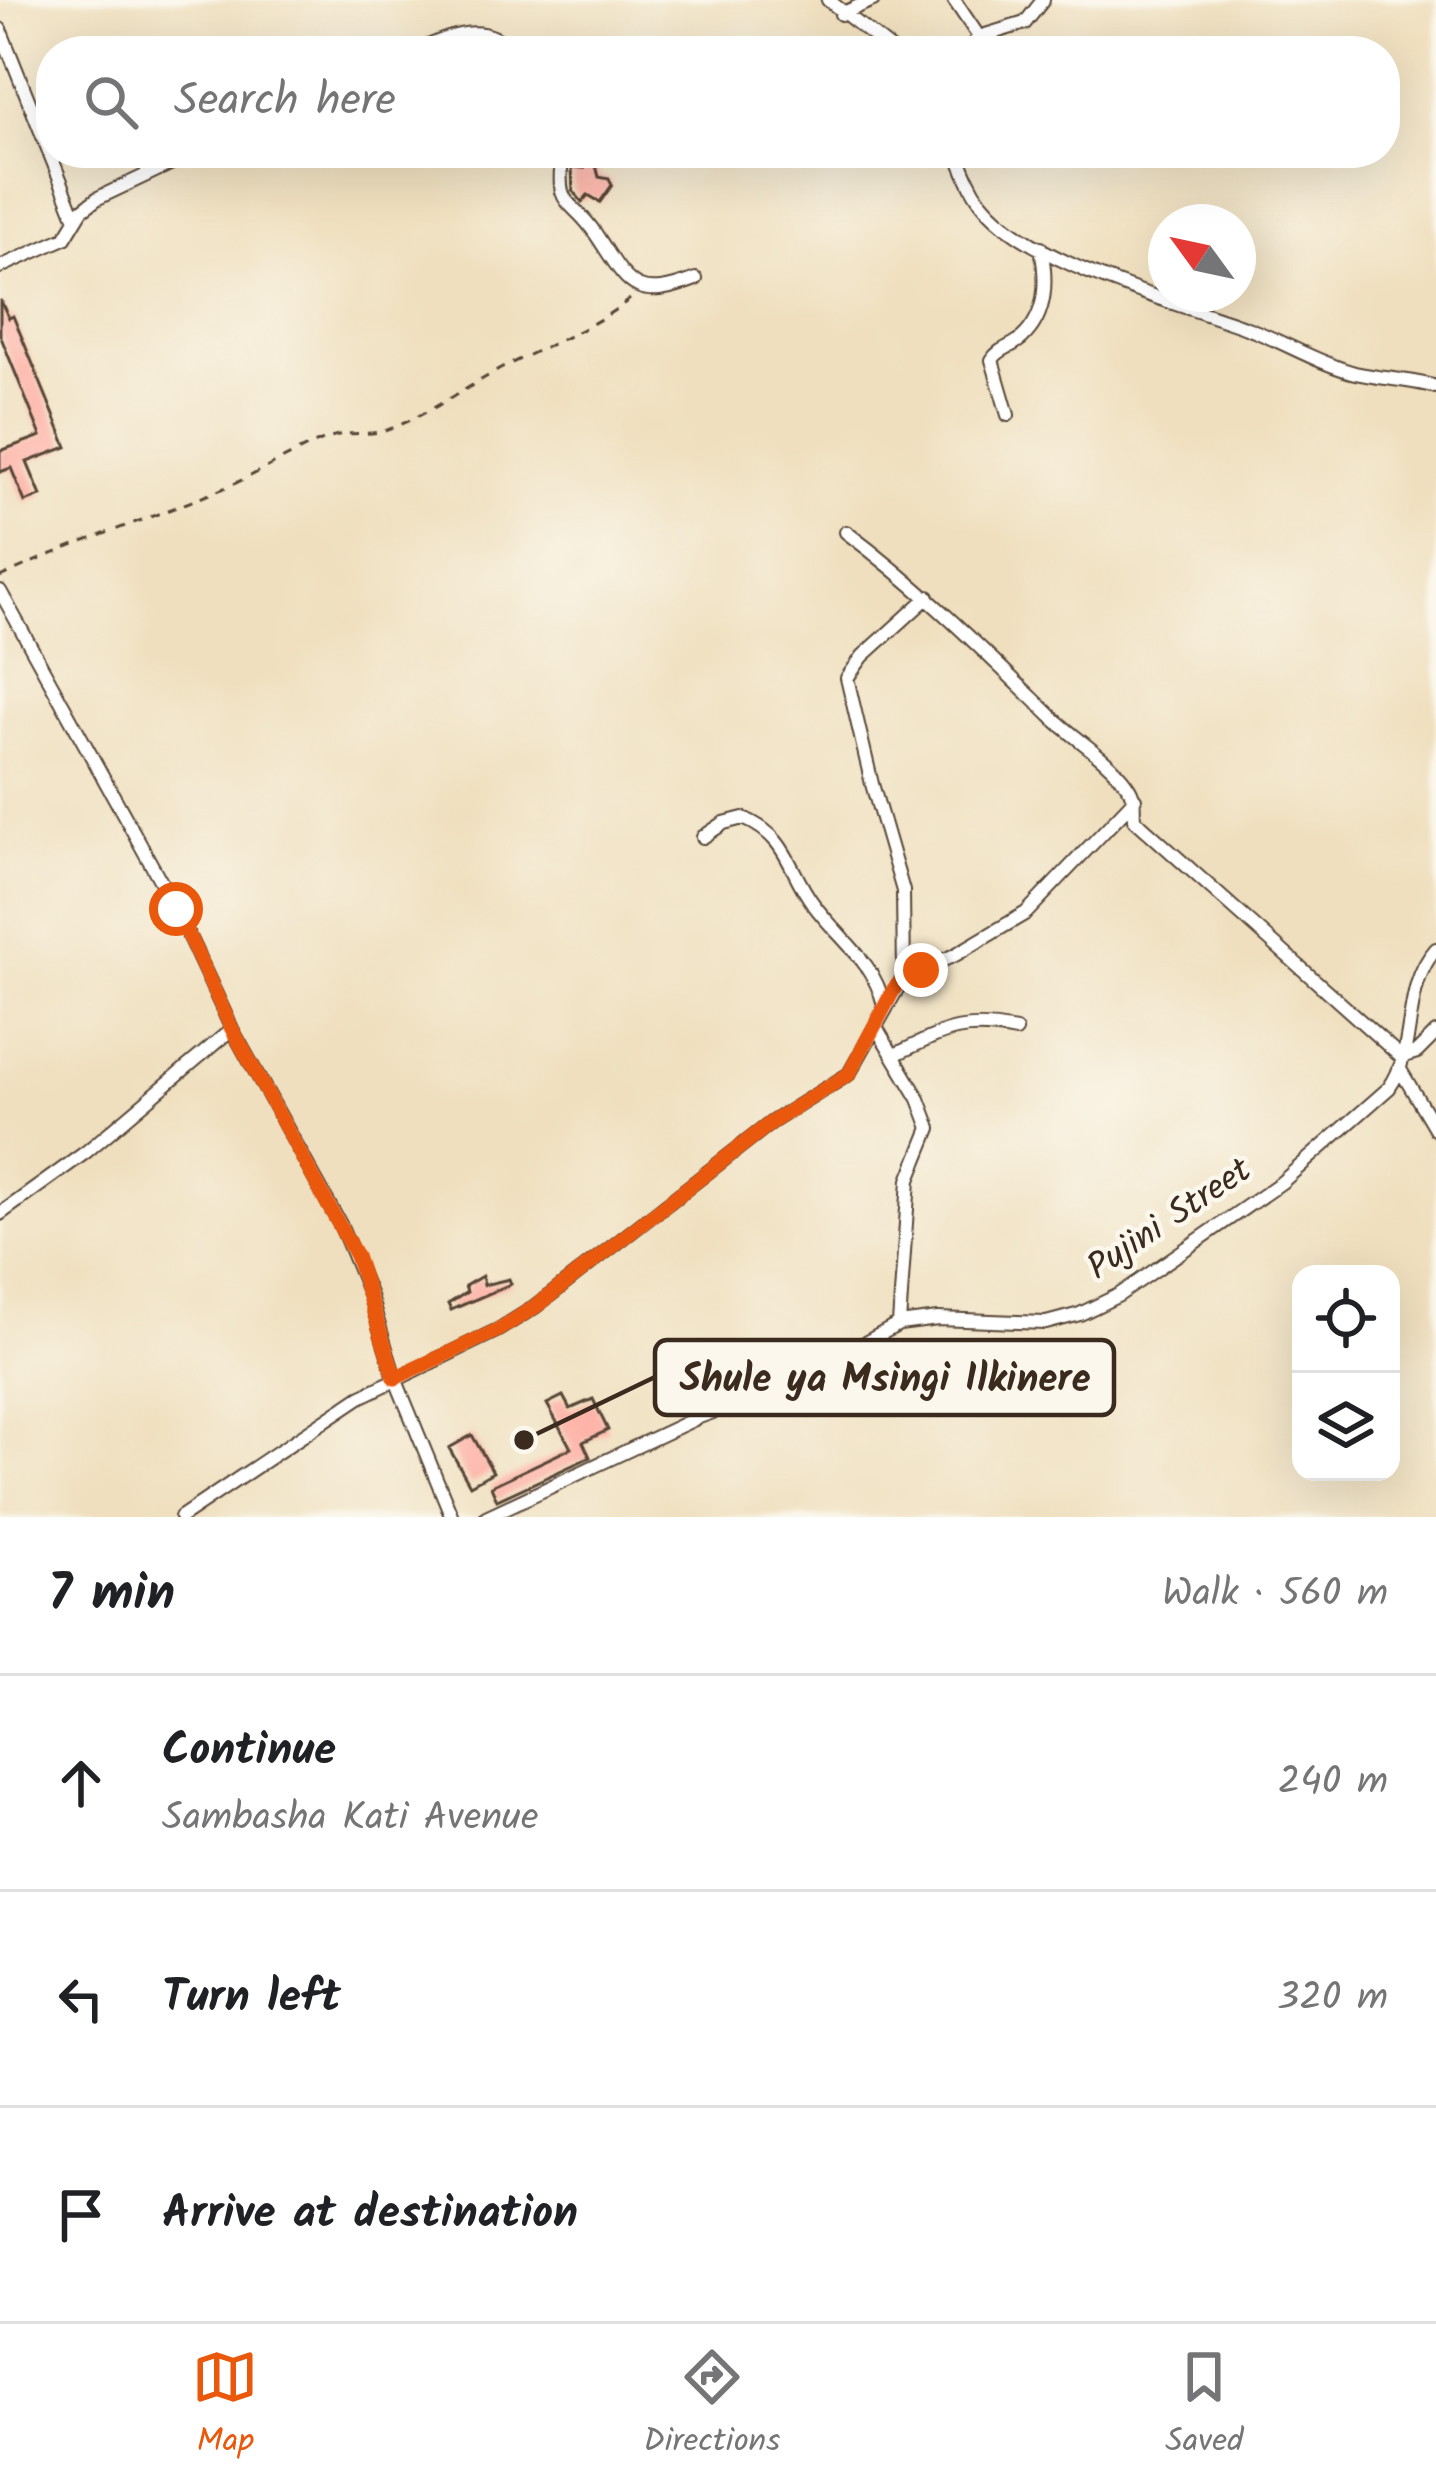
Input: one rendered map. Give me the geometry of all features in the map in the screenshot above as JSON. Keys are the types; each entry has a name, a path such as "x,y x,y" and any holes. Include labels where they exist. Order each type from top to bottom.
{"street":[{"path":"828,0 872,36"},
{"path":"841,14 873,0"},
{"path":"954,0 978,36"},
{"path":"982,36 1025,23 1043,0"},
{"path":"0,29 36,119"},
{"path":"458,36 490,36"},
{"path":"56,168 76,219"},
{"path":"0,267 56,244 98,198 161,168"},
{"path":"561,168 562,197 595,231 618,272 643,289 670,289 696,279"},
{"path":"963,168 983,206 1003,224 1100,276 1272,338 1340,368 1436,387"},
{"path":"1008,415 992,360 998,351 1019,341 1036,317 1046,283 1041,248"},
{"path":"846,532 928,597 1052,717 1121,776 1135,799 1134,819 1401,1064 1436,1130"},
{"path":"0,591 176,909 232,1029 356,1256 395,1378 452,1517"},
{"path":"904,977 903,892 847,678 863,656 928,597"},
{"path":"181,1517 395,1378 498,1330 535,1307 772,1122 849,1074 904,977 955,955 1026,913 1135,799"},
{"path":"703,837 724,823 743,818 774,837 813,904 869,966 884,1006"},
{"path":"1401,1064 1417,982 1436,949"},
{"path":"895,1055 970,1024 1016,1031"},
{"path":"876,1027 919,1099 930,1128 909,1180 899,1324"},
{"path":"0,1214 86,1152 232,1029"},
{"name":"Pujini Street","path":"486,1517 699,1417 791,1384 899,1324 938,1319 1046,1323 1080,1314 1119,1295 1282,1182 1379,1097 1401,1064 1436,1033"}],"path":[{"path":"0,577 79,541 214,493 324,440 390,429 446,403 509,364 557,345 643,289"}],"building":[{"path":"572,168 597,168 599,177 612,185 600,202 588,195 582,202 573,191"},
{"path":"0,300 9,318 13,316 67,447 27,462 41,496 25,502 11,468 0,472 0,451 41,436 0,335"},
{"path":"482,1276 484,1285 509,1279 511,1284 451,1310 448,1304"},
{"path":"563,1396 570,1409 593,1399 608,1430 583,1442 590,1457 497,1500 491,1486 571,1448 547,1404"},
{"path":"472,1435 493,1472 470,1485 449,1448"}],"place":[{"name":"Shule ya Msingi Ilkinere","path":"524,1440"}],"route":[{"path":"176,909 260,1083 356,1256 395,1378 498,1330 535,1307 772,1122 843,1078 854,1068 894,989 904,977 921,970"}]}
